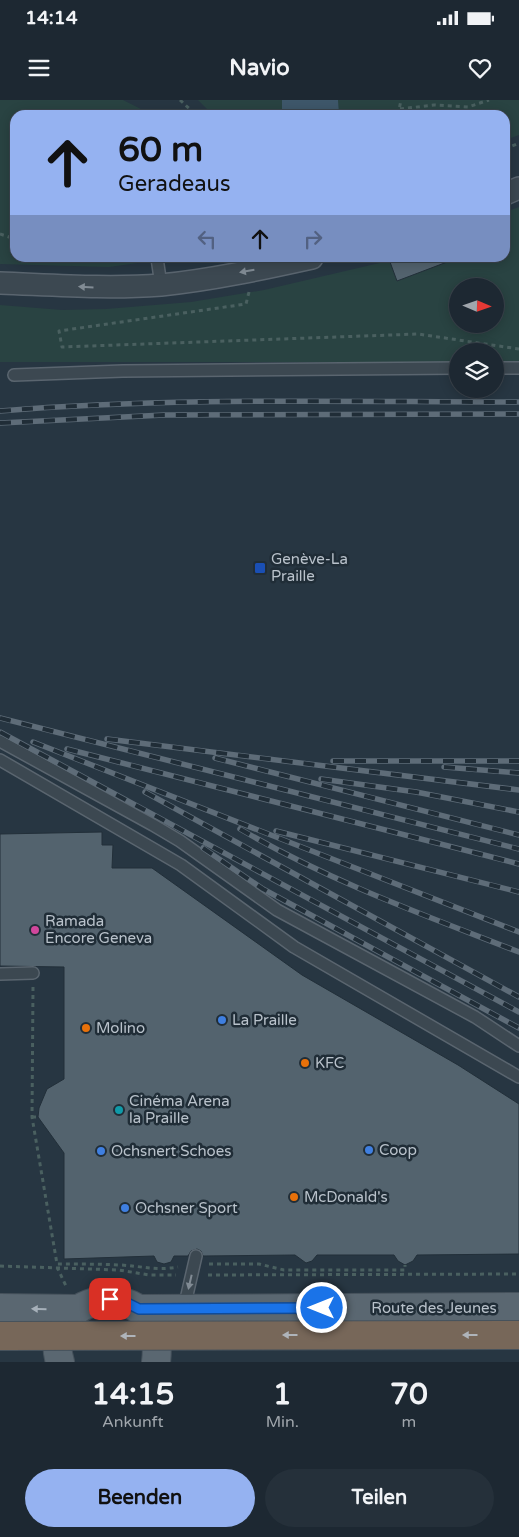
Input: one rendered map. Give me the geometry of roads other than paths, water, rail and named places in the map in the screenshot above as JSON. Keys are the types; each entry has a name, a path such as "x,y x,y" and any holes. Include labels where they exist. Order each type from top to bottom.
{"highway":[{"path":"0,1336 519,1335"}],"main road":[{"path":"60,1362 58,1344 61,1330 68,1319 77,1310 95,1301 110,1299 125,1302 139,1309 149,1320 155,1333 158,1347 156,1362"},
{"name":"Route des Jeunes","path":"139,1309 519,1307"},
{"path":"0,1308 77,1310"}],"street":[{"path":"0,283 93,288 161,285 246,272 293,262"}],"lane":[{"path":"158,262 161,285"},
{"path":"14,375 123,371 449,368"},
{"path":"504,368 519,368"},
{"path":"0,741 153,825 277,910 475,1018 519,1046"},
{"path":"0,760 181,865 294,947 519,1077"},
{"path":"0,974 33,973"},
{"path":"184,1308 194,1265"}],"water":[{"path":"282,100 338,100 339,110 282,110"}],"railway":[{"path":"0,411 194,402 519,402"},
{"path":"0,423 164,415 519,414"},
{"path":"0,718 519,849"},
{"path":"0,732 519,1012"},
{"path":"107,739 519,790"},
{"path":"33,742 519,932"},
{"path":"67,749 519,864"},
{"path":"215,758 519,835"},
{"path":"333,761 519,761"},
{"path":"444,767 519,773"},
{"path":"321,779 416,792 519,812"},
{"path":"145,792 519,997"},
{"path":"240,829 342,881 412,911 519,952"},
{"path":"276,831 519,892"},
{"path":"203,848 263,889 519,1028"}],"place":[{"name":"Genève-La Praille","path":"260,568"},
{"name":"Ramada Encore Geneva","path":"35,930"},
{"name":"La Praille","path":"222,1020"},
{"name":"Molino","path":"86,1028"},
{"name":"KFC","path":"305,1063"},
{"name":"Cinéma Arena la Praille","path":"119,1110"},
{"name":"Coop","path":"369,1150"},
{"name":"Ochsnert Schoes","path":"101,1151"},
{"name":"McDonald's","path":"294,1197"},
{"name":"Ochsner Sport","path":"125,1208"}]}
